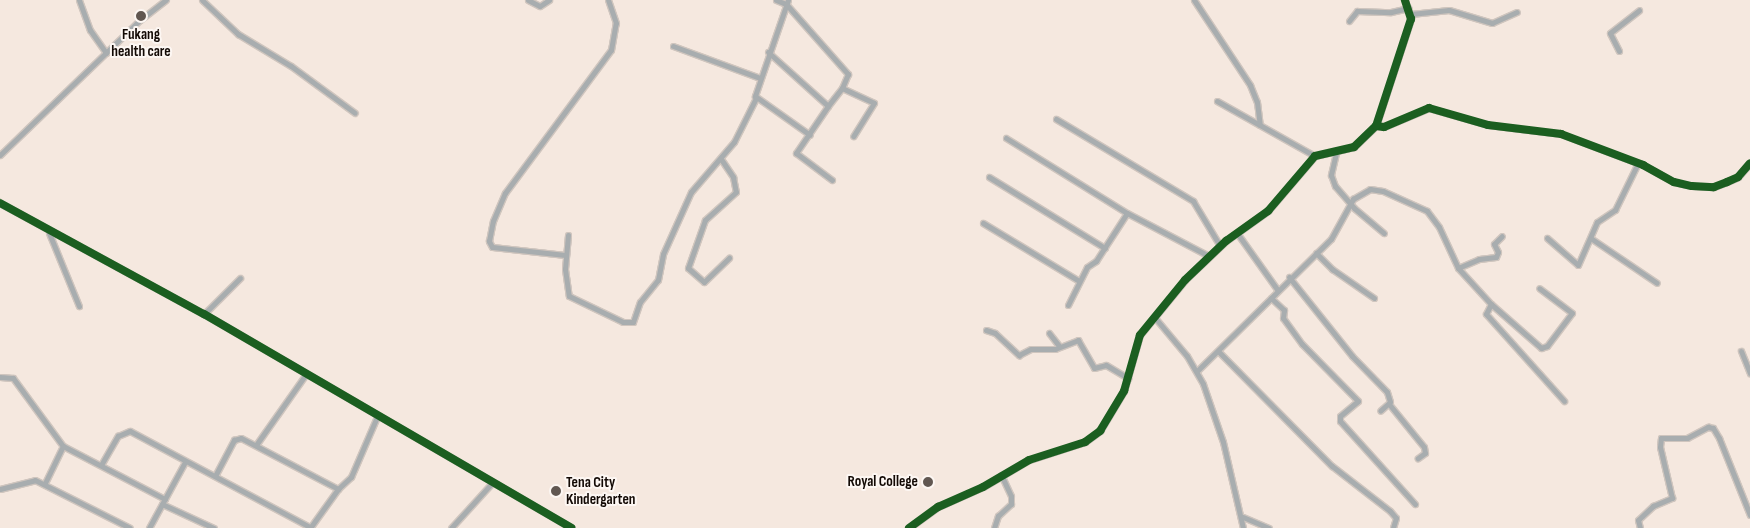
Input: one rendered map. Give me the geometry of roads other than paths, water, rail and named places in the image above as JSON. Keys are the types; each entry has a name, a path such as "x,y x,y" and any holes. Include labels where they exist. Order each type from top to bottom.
{"street":[{"path":"79,0 90,30 106,53"},
{"path":"0,155 140,20 166,0"},
{"path":"202,0 238,34 291,66 355,113"},
{"path":"528,0 540,6 548,0"},
{"path":"565,255 492,247 493,221 505,193 611,50 616,27 608,0"},
{"path":"776,0 787,2 848,74 842,88 810,135 796,150 796,155 832,180"},
{"path":"1194,0 1250,85 1257,102 1260,125"},
{"path":"1217,101 1315,156 1336,153 1360,144 1376,126 1411,14 1405,0"},
{"path":"568,235 565,255 569,296 623,322 633,322 640,302 658,280 663,254 691,192 734,142 756,98 755,90 787,2"},
{"path":"1350,21 1357,11 1390,12 1409,8"},
{"path":"1411,14 1448,10 1492,23 1517,12"},
{"path":"1618,51 1610,33 1639,10"},
{"path":"673,46 760,78"},
{"path":"768,52 828,106"},
{"path":"842,88 874,103 853,136"},
{"path":"756,98 810,135"},
{"path":"1376,126 1384,127 1429,108 1488,125 1561,134 1608,150 1637,165 1644,165 1680,184 1705,188 1738,177 1750,163"},
{"path":"1056,119 1193,202 1220,246"},
{"path":"1006,138 1127,213 1209,256"},
{"path":"1336,153 1331,175 1335,186 1351,204 1384,233"},
{"path":"910,528 938,507 983,487 1029,460 1085,442 1100,431 1124,390 1140,336 1145,327 1156,319 1166,303 1209,256 1268,211 1315,156"},
{"path":"721,159 733,177 736,192 710,214 699,230 688,268 704,282 729,258"},
{"path":"1547,238 1577,265 1592,239 1597,222 1618,207 1637,165"},
{"path":"989,177 1105,248"},
{"path":"1197,371 1271,298 1289,277 1331,238 1351,204 1365,191 1375,189 1427,211 1439,227 1458,268 1491,304 1541,348 1548,346 1572,313 1540,288"},
{"path":"0,203 49,232 204,314 377,417 571,528"},
{"path":"1068,305 1079,281 1105,248 1127,213"},
{"path":"982,223 1079,281"},
{"path":"49,232 80,306"},
{"path":"1237,233 1277,289"},
{"path":"1458,268 1479,259 1496,257 1498,252 1494,244 1502,236"},
{"path":"1592,239 1657,283"},
{"path":"1316,253 1332,269 1374,298"},
{"path":"1289,277 1352,356 1387,392 1391,399 1389,404 1380,411"},
{"path":"204,314 240,278"},
{"path":"1271,298 1284,310 1283,318 1302,344 1358,401 1340,416 1340,421 1414,504"},
{"path":"1491,304 1486,314 1564,401"},
{"path":"1156,319 1197,371 1213,410 1243,517 1243,528"},
{"path":"986,330 995,333 1019,355 1031,349 1055,349 1078,340 1094,368 1106,365 1128,378"},
{"path":"1049,334 1059,346"},
{"path":"1741,351 1750,373"},
{"path":"1218,352 1332,466 1390,511 1396,518 1393,528"},
{"path":"256,445 306,374"},
{"path":"0,377 13,378 63,446 214,528"},
{"path":"1389,404 1424,447 1426,453 1418,458"},
{"path":"101,465 118,436 126,431 310,527 338,489 351,477 377,417"},
{"path":"1640,528 1638,520 1653,506 1672,498 1659,442 1662,438 1686,438 1708,427 1713,428 1719,438 1750,515"},
{"path":"215,476 236,439 256,445 338,489"},
{"path":"45,483 63,446"},
{"path":"149,528 185,462"},
{"path":"994,528 998,516 1011,504 1012,496 1001,475"},
{"path":"0,489 26,480 45,483 130,528"},
{"path":"451,528 492,484"},
{"path":"1243,517 1269,528"}],"place":[{"name":"Fukang health care","path":"141,16"},
{"name":"Royal College","path":"928,482"},
{"name":"Tena City Kindergarten","path":"556,491"}]}
